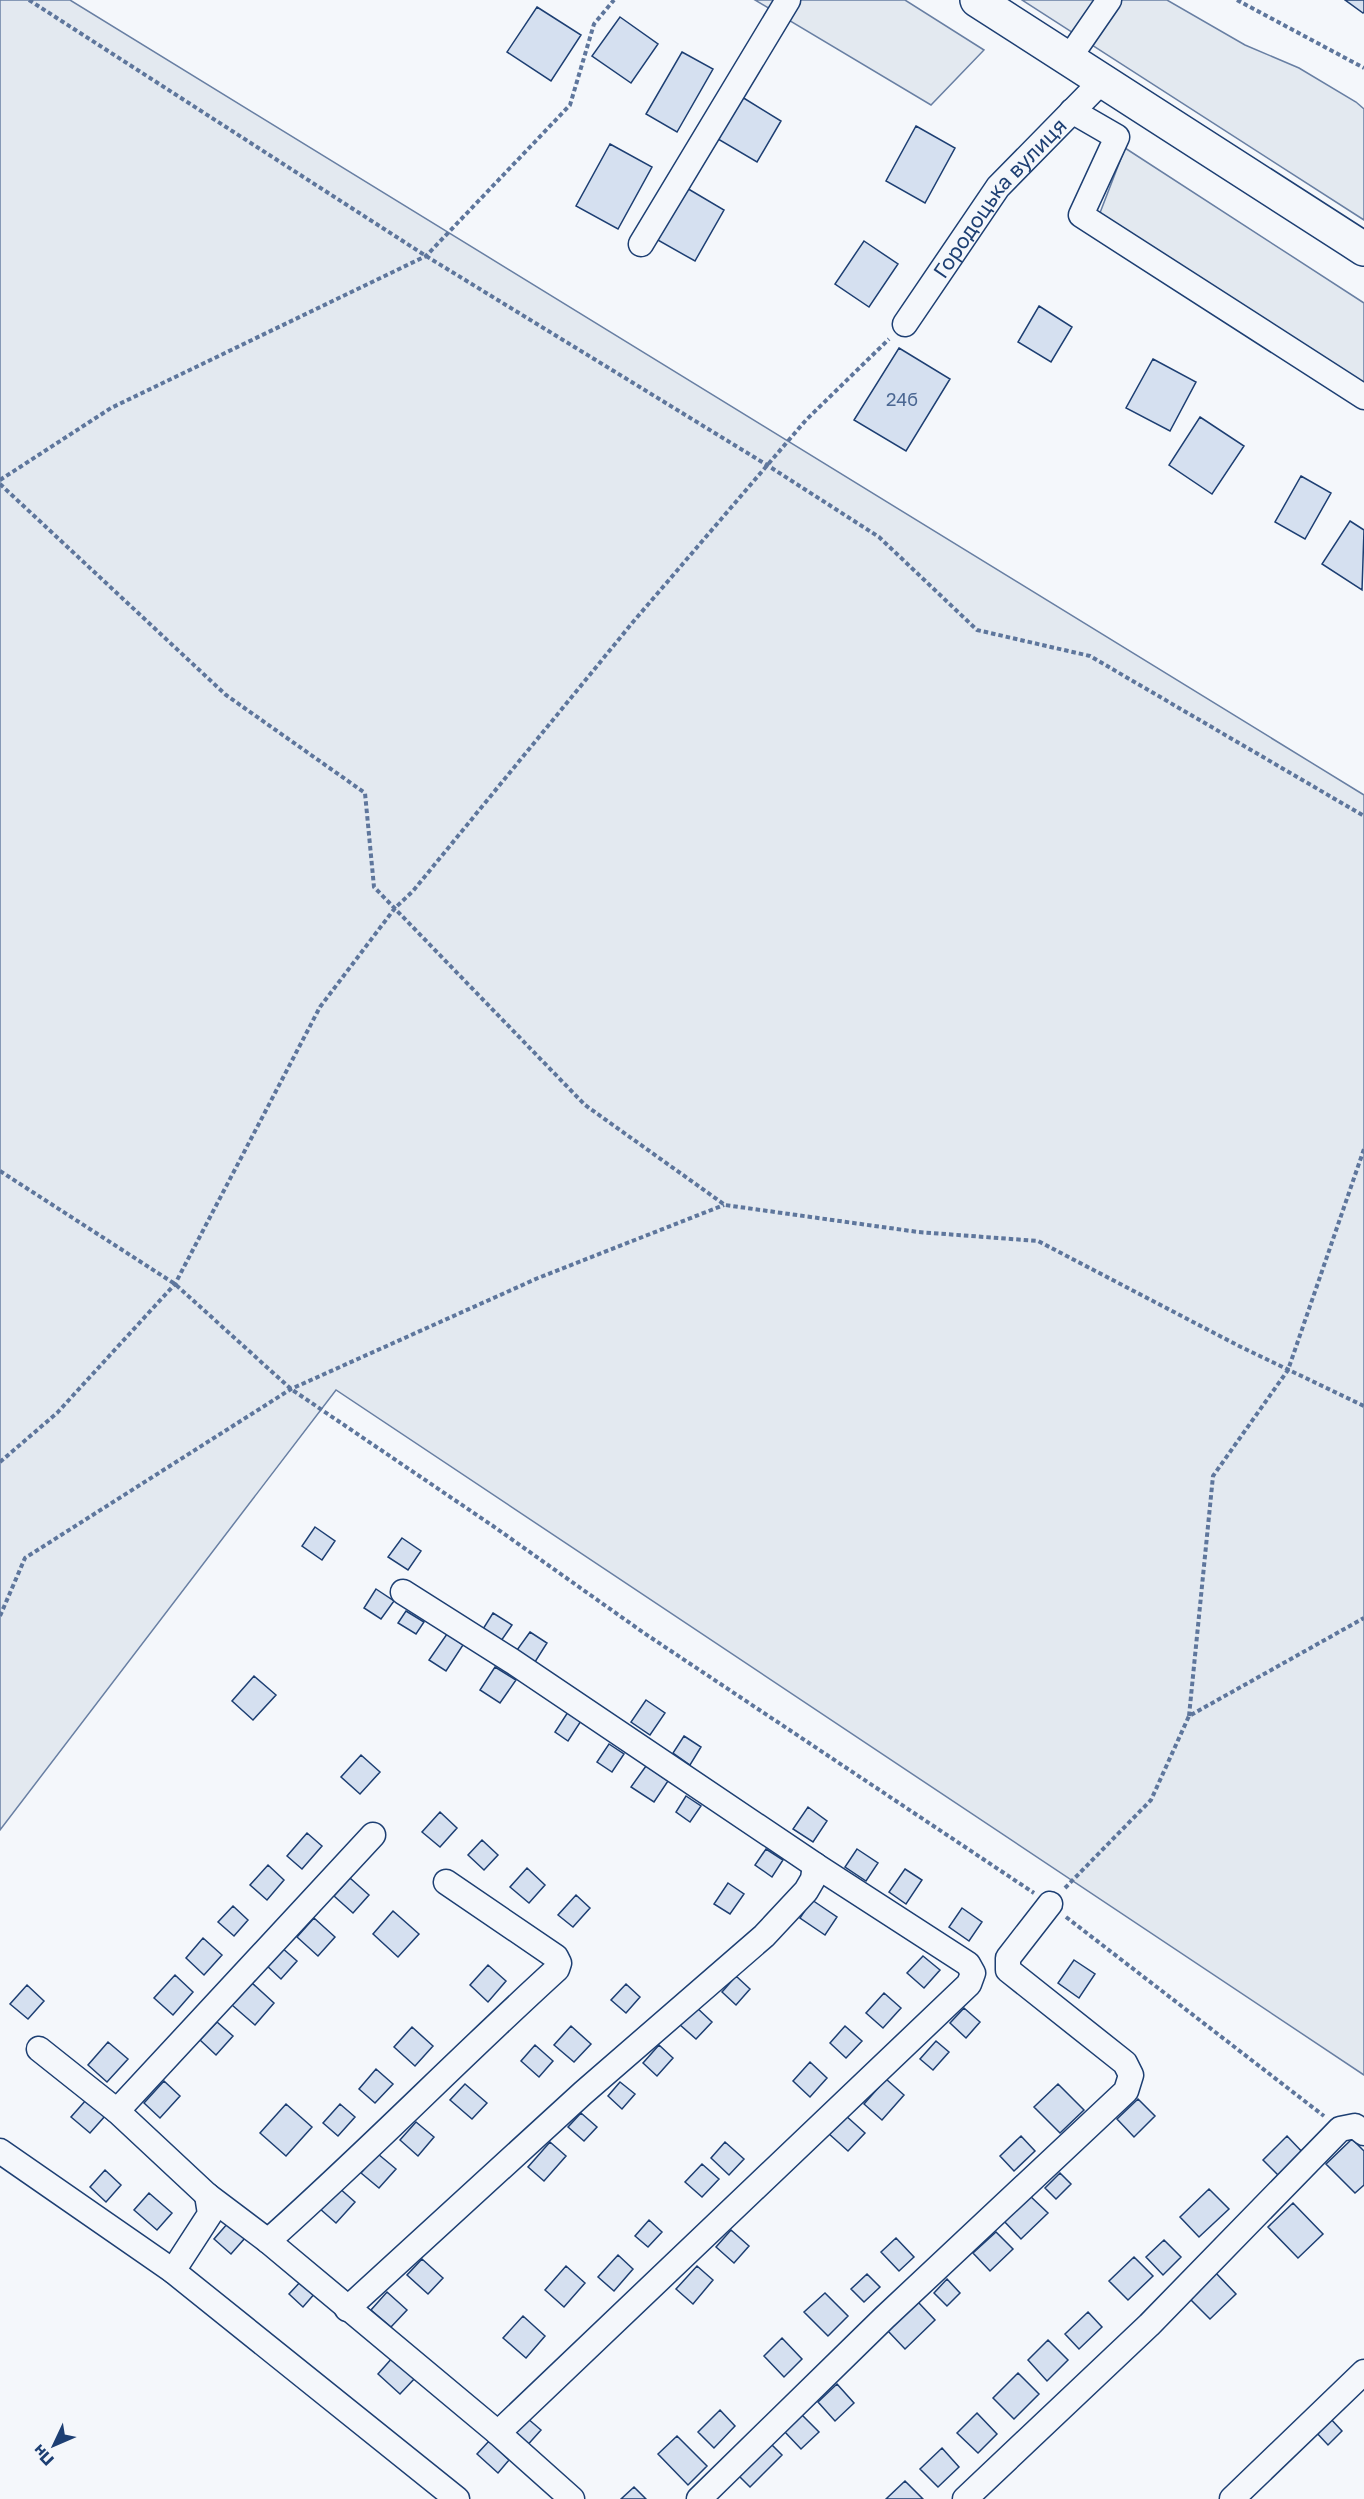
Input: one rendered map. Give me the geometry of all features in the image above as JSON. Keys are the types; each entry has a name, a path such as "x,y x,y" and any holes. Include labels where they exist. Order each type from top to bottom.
{"highway":[{"path":"977,0 1364,249"}],"street":[{"path":"641,244 788,0"},
{"path":"1069,58 1109,0"},
{"name":"Городоцька вулиця","path":"905,324 998,187 1103,80"},
{"path":"1072,111 1117,137 1081,215 1364,397"},
{"path":"403,1592 512,1661 815,1865 968,1964 973,1973 969,1984 498,2433"},
{"path":"117,2111 373,1835"},
{"path":"347,2309 583,2093 764,1936 806,1891 813,1879 815,1865"},
{"path":"268,2241 336,2180 557,1969 559,1963 556,1957 446,1882"},
{"path":"699,2499 884,2318 1126,2091 1131,2074 1125,2063 1008,1970 1008,1958 1050,1904"},
{"path":"39,2049 117,2111 207,2195 268,2241 498,2433 572,2499"},
{"path":"965,2499 1149,2325 1340,2129 1355,2126 1364,2133"},
{"path":"0,2151 173,2271 457,2499"},
{"path":"173,2271 210,2214 207,2195"},
{"path":"1232,2499 1364,2372"}],"path":[{"path":"28,0 426,256 767,465 879,537 977,630 1090,656 1364,816"},
{"path":"614,0 594,24 570,105 426,256 111,408 0,482 226,695 365,793 374,887 585,1106 725,1205 918,1233 1038,1241 1288,1370 1364,1406"},
{"path":"1236,0 1364,68"},
{"path":"0,1462 57,1413 176,1284 320,1007 395,908 413,891 633,622 806,420 905,324"},
{"path":"1050,1904 1151,1800 1189,1716 1213,1476 1288,1370 1364,1149"},
{"path":"0,1171 176,1284 291,1389 493,1526 644,1633 1050,1904 1340,2129"},
{"path":"0,1616 25,1558 291,1389 538,1278 725,1205"},
{"path":"1189,1716 1364,1618"}],"shaded area":[{"path":"0,0 70,0 1364,795 1364,2075 336,1390 0,1830"},
{"path":"755,0 905,0 984,50 931,105"},
{"path":"1022,0 1167,0 1245,45 1299,68 1356,102 1364,109 1364,220"},
{"path":"1125,148 1364,303 1364,392 1098,218"}],"building":[{"path":"1345,0 1364,0 1364,12 1363,13"},
{"path":"537,7 581,35 551,81 507,52"},
{"path":"620,17 658,44 631,83 592,56"},
{"path":"682,52 713,69 677,132 646,114"},
{"path":"742,97 781,121 757,162 718,139"},
{"path":"916,126 955,148 925,203 886,181"},
{"path":"610,144 652,167 618,229 576,206"},
{"path":"685,187 724,210 695,261 656,239"},
{"path":"864,241 898,264 869,307 835,284"},
{"path":"1039,306 1072,327 1051,362 1018,342"},
{"path":"899,348 950,379 906,451 854,420"},
{"path":"1153,359 1196,382 1170,431 1126,408"},
{"path":"1200,417 1244,446 1212,494 1169,465"},
{"path":"1301,476 1331,493 1305,539 1275,522"},
{"path":"1350,521 1364,530 1362,590 1322,564"},
{"path":"315,1527 335,1541 322,1560 302,1546"},
{"path":"402,1538 421,1551 408,1570 388,1557"},
{"path":"376,1589 394,1601 381,1619 364,1608"},
{"path":"406,1611 424,1622 416,1634 398,1623"},
{"path":"493,1613 512,1625 501,1641 483,1629"},
{"path":"530,1632 547,1643 535,1662 517,1650"},
{"path":"447,1634 463,1645 446,1671 429,1660"},
{"path":"495,1667 516,1680 500,1703 480,1690"},
{"path":"254,1676 276,1695 253,1720 232,1701"},
{"path":"646,1700 665,1713 650,1735 631,1722"},
{"path":"568,1712 581,1721 568,1741 555,1732"},
{"path":"684,1736 701,1747 690,1765 673,1753"},
{"path":"609,1744 624,1754 612,1772 597,1762"},
{"path":"361,1755 380,1772 360,1794 341,1777"},
{"path":"646,1766 668,1781 654,1802 631,1787"},
{"path":"686,1796 701,1806 690,1822 676,1812"},
{"path":"808,1807 827,1821 813,1842 793,1829"},
{"path":"440,1812 457,1828 440,1847 422,1832"},
{"path":"307,1833 322,1846 302,1869 287,1856"},
{"path":"482,1840 498,1855 484,1870 468,1855"},
{"path":"766,1849 783,1860 772,1877 755,1865"},
{"path":"857,1849 878,1863 866,1881 845,1867"},
{"path":"268,1865 284,1880 267,1900 250,1885"},
{"path":"527,1868 545,1885 529,1903 510,1887"},
{"path":"905,1869 922,1880 906,1904 889,1892"},
{"path":"350,1878 369,1895 353,1913 334,1896"},
{"path":"728,1883 744,1894 730,1914 714,1904"},
{"path":"576,1895 590,1908 573,1927 558,1915"},
{"path":"812,1900 837,1917 825,1935 800,1918"},
{"path":"233,1906 248,1920 234,1936 218,1922"},
{"path":"962,1908 982,1922 969,1941 949,1927"},
{"path":"393,1911 419,1934 398,1957 373,1934"},
{"path":"314,1918 335,1937 318,1956 297,1937"},
{"path":"203,1938 222,1955 204,1975 186,1958"},
{"path":"281,1947 297,1961 281,1979 266,1965"},
{"path":"923,1956 940,1970 924,1988 907,1973"},
{"path":"1074,1960 1095,1974 1079,1998 1058,1983"},
{"path":"488,1965 506,1981 488,2002 470,1985"},
{"path":"175,1975 193,1992 173,2015 154,1998"},
{"path":"736,1976 750,1989 736,2005 722,1992"},
{"path":"252,1983 274,2003 255,2025 232,2005"},
{"path":"626,1984 640,1997 626,2013 611,2000"},
{"path":"27,1985 44,2001 28,2019 10,2004"},
{"path":"884,1993 901,2008 883,2028 866,2013"},
{"path":"695,2006 712,2022 696,2039 679,2024"},
{"path":"964,2008 980,2022 966,2038 950,2023"},
{"path":"217,2022 233,2036 216,2055 200,2040"},
{"path":"571,2026 591,2044 574,2062 554,2045"},
{"path":"845,2026 862,2041 846,2058 830,2043"},
{"path":"412,2027 433,2046 415,2066 394,2047"},
{"path":"936,2041 949,2052 933,2070 920,2059"},
{"path":"108,2042 128,2059 107,2082 88,2065"},
{"path":"535,2045 553,2061 539,2077 521,2061"},
{"path":"659,2045 673,2058 657,2076 643,2063"},
{"path":"810,2062 827,2078 810,2097 793,2081"},
{"path":"376,2069 393,2084 375,2103 359,2089"},
{"path":"886,2079 904,2095 882,2120 864,2104"},
{"path":"164,2081 180,2096 160,2118 144,2103"},
{"path":"620,2082 635,2094 622,2109 608,2096"},
{"path":"465,2084 487,2103 472,2119 450,2100"},
{"path":"1058,2084 1084,2110 1060,2133 1034,2107"},
{"path":"1138,2099 1155,2116 1134,2137 1117,2119"},
{"path":"86,2100 105,2116 90,2133 71,2117"},
{"path":"286,2104 312,2127 286,2156 260,2133"},
{"path":"340,2104 355,2117 338,2136 323,2123"},
{"path":"581,2113 597,2127 584,2141 568,2127"},
{"path":"845,2115 865,2133 848,2151 828,2133"},
{"path":"416,2122 434,2137 418,2156 400,2140"},
{"path":"1021,2136 1035,2151 1014,2171 1000,2156"},
{"path":"1287,2136 1306,2156 1282,2179 1263,2160"},
{"path":"1352,2139 1364,2151 1364,2185 1355,2193 1326,2164"},
{"path":"550,2142 566,2156 544,2181 528,2167"},
{"path":"725,2142 744,2159 729,2175 711,2158"},
{"path":"378,2154 396,2169 379,2188 361,2173"},
{"path":"702,2164 719,2179 702,2197 685,2182"},
{"path":"105,2170 121,2185 106,2202 90,2187"},
{"path":"1060,2173 1071,2184 1056,2199 1045,2188"},
{"path":"338,2187 355,2202 336,2223 319,2208"},
{"path":"1209,2189 1229,2209 1199,2237 1180,2217"},
{"path":"149,2193 172,2213 157,2230 134,2210"},
{"path":"1029,2195 1048,2213 1021,2239 1003,2220"},
{"path":"1293,2203 1323,2234 1298,2258 1268,2227"},
{"path":"649,2220 662,2232 648,2247 635,2236"},
{"path":"228,2223 245,2238 231,2254 214,2239"},
{"path":"731,2230 749,2246 734,2263 716,2247"},
{"path":"996,2232 1013,2249 990,2271 973,2253"},
{"path":"896,2238 914,2257 899,2271 881,2252"},
{"path":"1164,2240 1181,2257 1163,2275 1146,2257"},
{"path":"618,2255 633,2269 614,2291 598,2277"},
{"path":"1134,2257 1153,2276 1128,2300 1109,2281"},
{"path":"422,2259 443,2278 428,2294 407,2275"},
{"path":"566,2266 585,2283 564,2307 545,2290"},
{"path":"697,2266 713,2280 693,2304 676,2289"},
{"path":"1214,2271 1236,2294 1210,2319 1188,2297"},
{"path":"867,2274 880,2287 864,2302 851,2289"},
{"path":"947,2279 960,2293 947,2306 934,2293"},
{"path":"302,2280 316,2292 303,2307 289,2294"},
{"path":"387,2292 407,2310 391,2327 371,2310"},
{"path":"825,2293 848,2316 828,2336 804,2312"},
{"path":"918,2302 935,2320 905,2349 888,2331"},
{"path":"1088,2312 1102,2327 1079,2349 1065,2334"},
{"path":"523,2316 545,2336 526,2358 503,2338"},
{"path":"782,2338 802,2359 784,2377 764,2356"},
{"path":"1048,2340 1068,2360 1047,2381 1028,2360"},
{"path":"393,2357 416,2377 400,2394 378,2374"},
{"path":"1018,2373 1039,2394 1014,2419 993,2398"},
{"path":"837,2384 854,2403 835,2421 818,2402"},
{"path":"720,2410 735,2426 714,2448 698,2432"},
{"path":"977,2413 997,2434 978,2453 957,2433"},
{"path":"801,2414 819,2432 801,2449 784,2431"},
{"path":"1329,2417 1342,2431 1328,2445 1315,2431"},
{"path":"527,2418 541,2430 524,2449 510,2436"},
{"path":"677,2436 707,2466 688,2485 658,2454"},
{"path":"489,2441 509,2460 498,2473 477,2454"},
{"path":"768,2441 782,2455 750,2487 736,2473"},
{"path":"942,2448 959,2467 938,2487 920,2469"},
{"path":"905,2481 923,2499 886,2499"},
{"path":"634,2487 646,2499 621,2499"}]}
